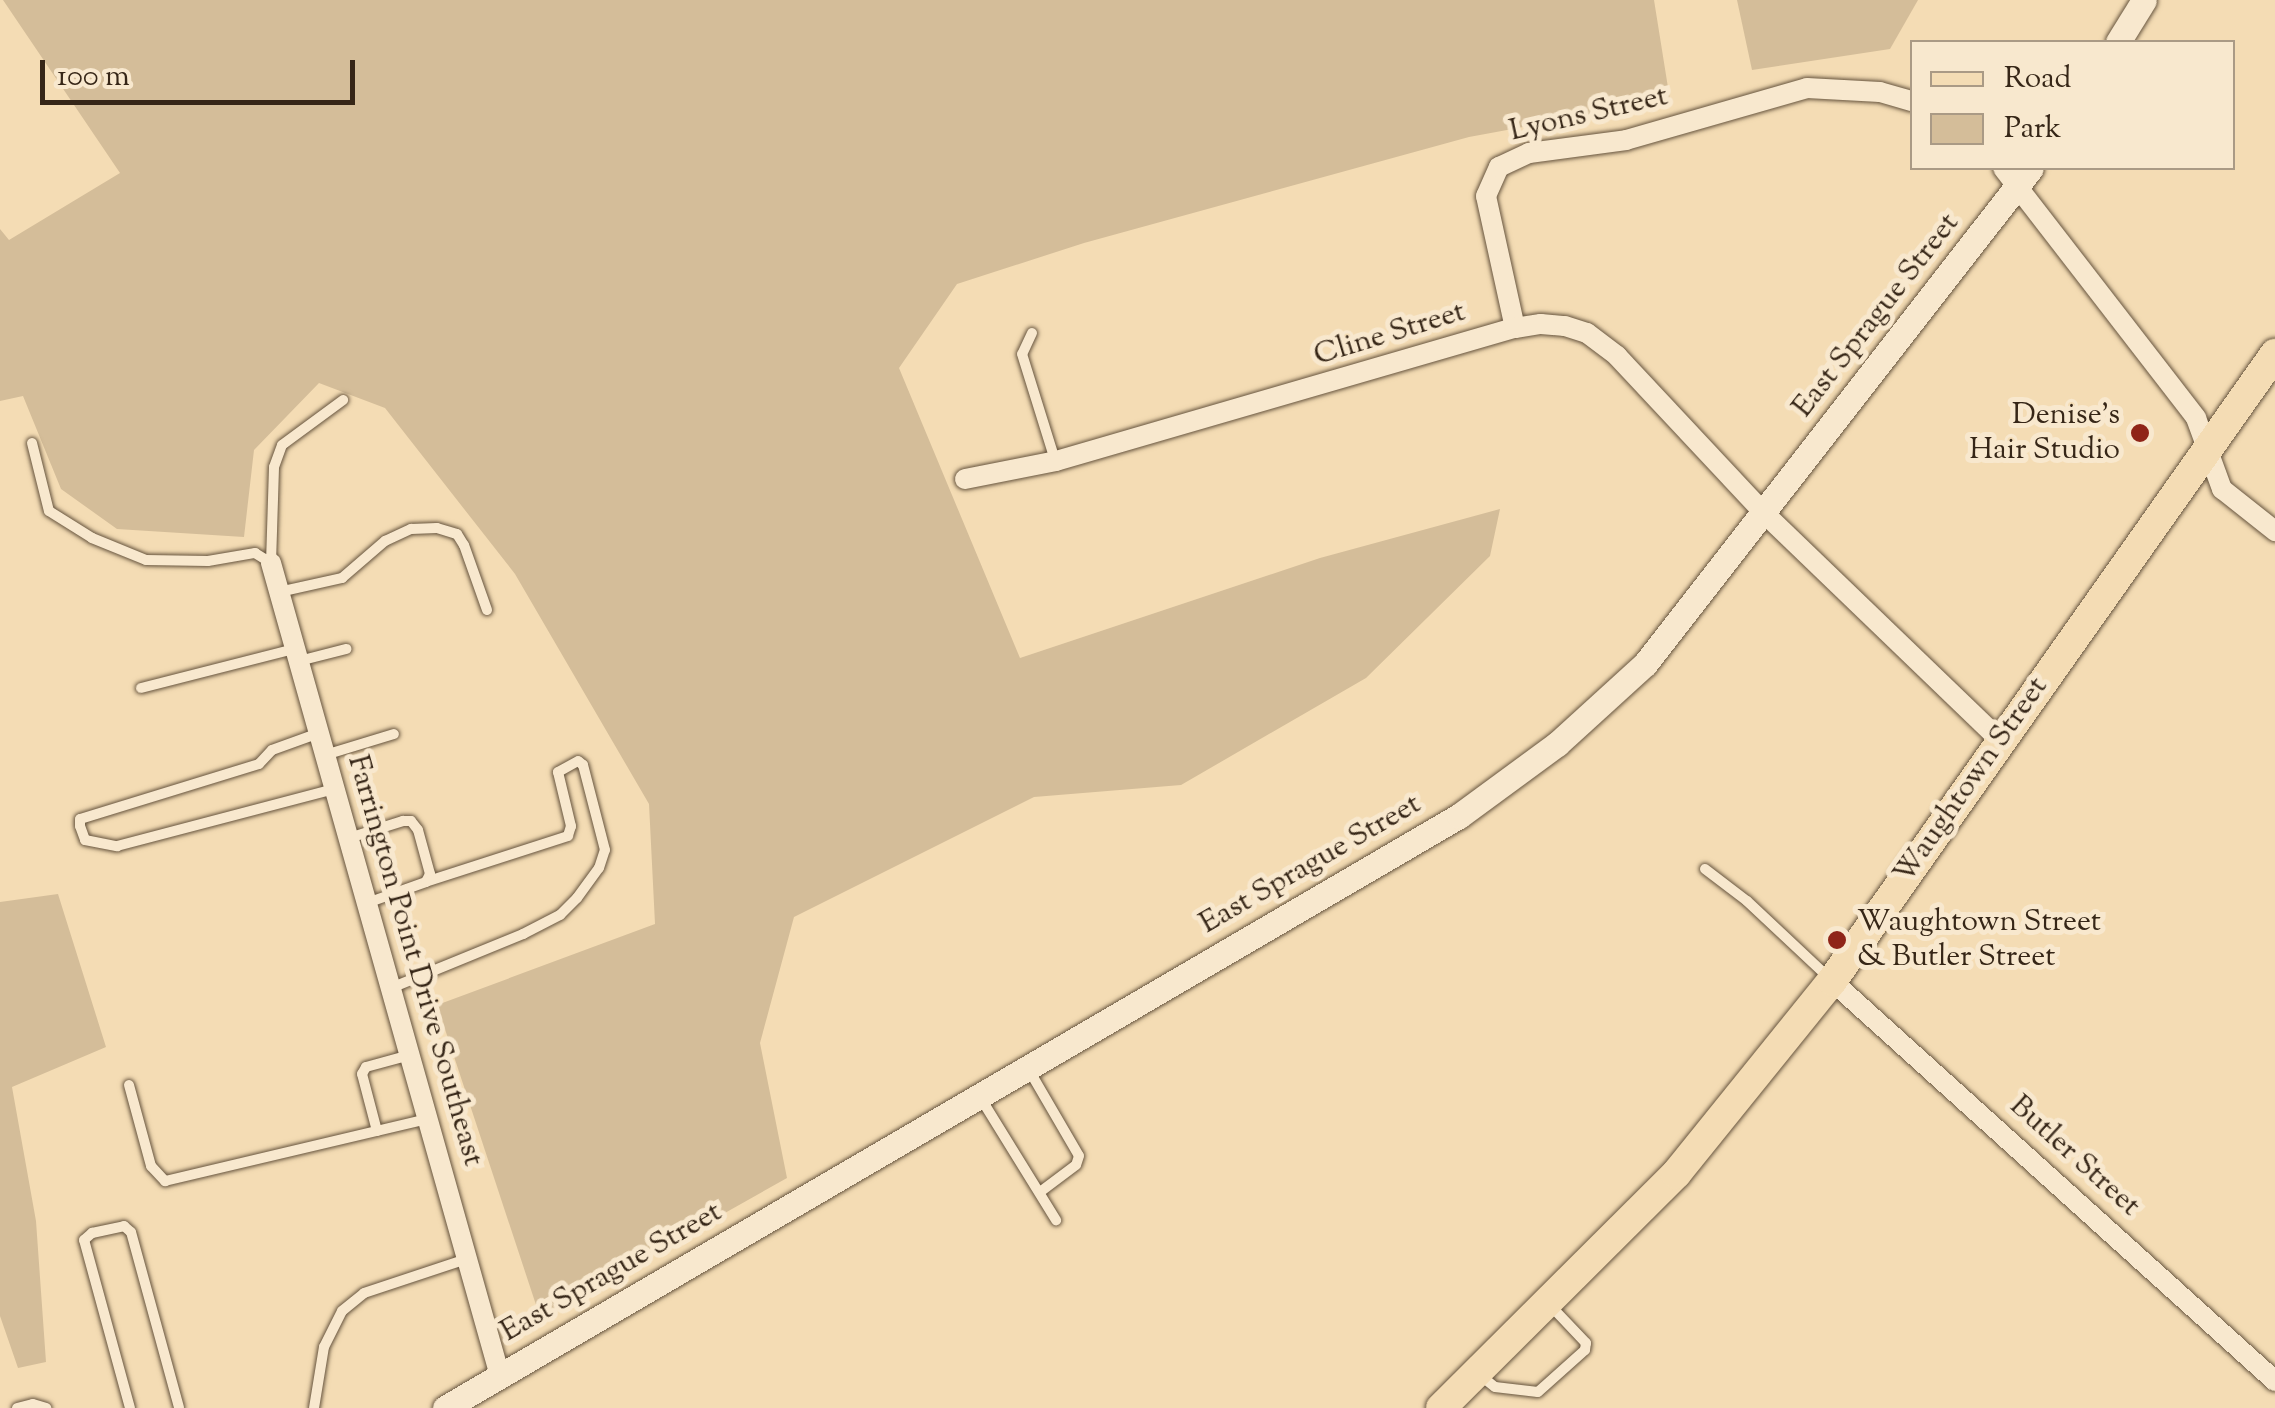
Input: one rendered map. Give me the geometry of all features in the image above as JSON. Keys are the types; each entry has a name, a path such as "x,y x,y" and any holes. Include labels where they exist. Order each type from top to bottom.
{"main road":[{"name":"Waughtown Street","path":"1441,1408 1676,1174 1832,980 2275,354"}],"street":[{"path":"2119,40 2144,0"},
{"name":"Lyons Street","path":"1516,328 1486,196 1499,168 1529,153 1626,140 1807,88 1880,92 1910,101"},
{"path":"2017,174 2196,418 2222,489 2275,531"},
{"name":"East Sprague Street","path":"445,1408 1459,816 1557,744 1645,664 1765,514 2017,174"},
{"name":"Cline Street","path":"965,479 1056,461 1516,328 1541,324 1587,333 1617,356 1765,514 2000,740"},
{"name":"Farrington Point Drive Southeast","path":"271,563 500,1376"},
{"name":"Butler Street","path":"1832,980 2275,1381"}],"lane":[{"path":"1032,334 1022,354 1056,461"},
{"path":"271,563 274,467 282,445 342,400"},
{"path":"32,442 49,511 92,538 146,560 208,561 255,553 271,563"},
{"path":"279,592 342,578 385,541 411,529 436,528 457,534 464,545 487,610"},
{"path":"140,688 297,655 346,649"},
{"path":"319,733 272,750 260,764 80,819 84,840 117,846 335,788"},
{"path":"326,755 394,734"},
{"path":"367,903 568,836 571,826 558,772 578,761 583,765 605,850 599,868 578,898 560,915 524,934 391,988"},
{"path":"349,838 411,820 418,830 428,867 426,882"},
{"path":"1705,869 1747,901 1832,980"},
{"path":"377,1131 362,1074 366,1068 410,1055"},
{"path":"1028,1068 1079,1156 1076,1164 1040,1192"},
{"path":"129,1085 151,1166 166,1181 428,1119"},
{"path":"980,1096 1056,1220"},
{"path":"130,1408 84,1240 92,1233 124,1226 131,1232 179,1408"},
{"path":"314,1408 324,1348 342,1311 364,1293 467,1259"},
{"path":"1477,1372 1495,1388 1538,1392 1585,1350 1586,1343 1548,1302"},
{"path":"18,1408 33,1404 46,1408"}],"green space":[{"path":"3,0 1654,0 1670,100 1469,137 1084,243 957,284 899,368 1020,658 1320,558 1500,509 1490,556 1366,678 1181,785 1034,797 794,917 760,1043 787,1178 540,1317 437,1005 655,924 649,804 515,574 385,408 319,383 254,450 244,537 117,529 61,489 23,396 0,401 0,229 9,240 120,173"},
{"path":"1737,0 1918,0 1890,49 1752,70"},
{"path":"58,894 106,1047 12,1087 36,1221 46,1362 18,1368 0,1316 0,902"}],"place":[{"name":"Denise's Hair Studio","path":"2140,433"},
{"name":"Waughtown Street & Butler Street","path":"1837,940"}]}
